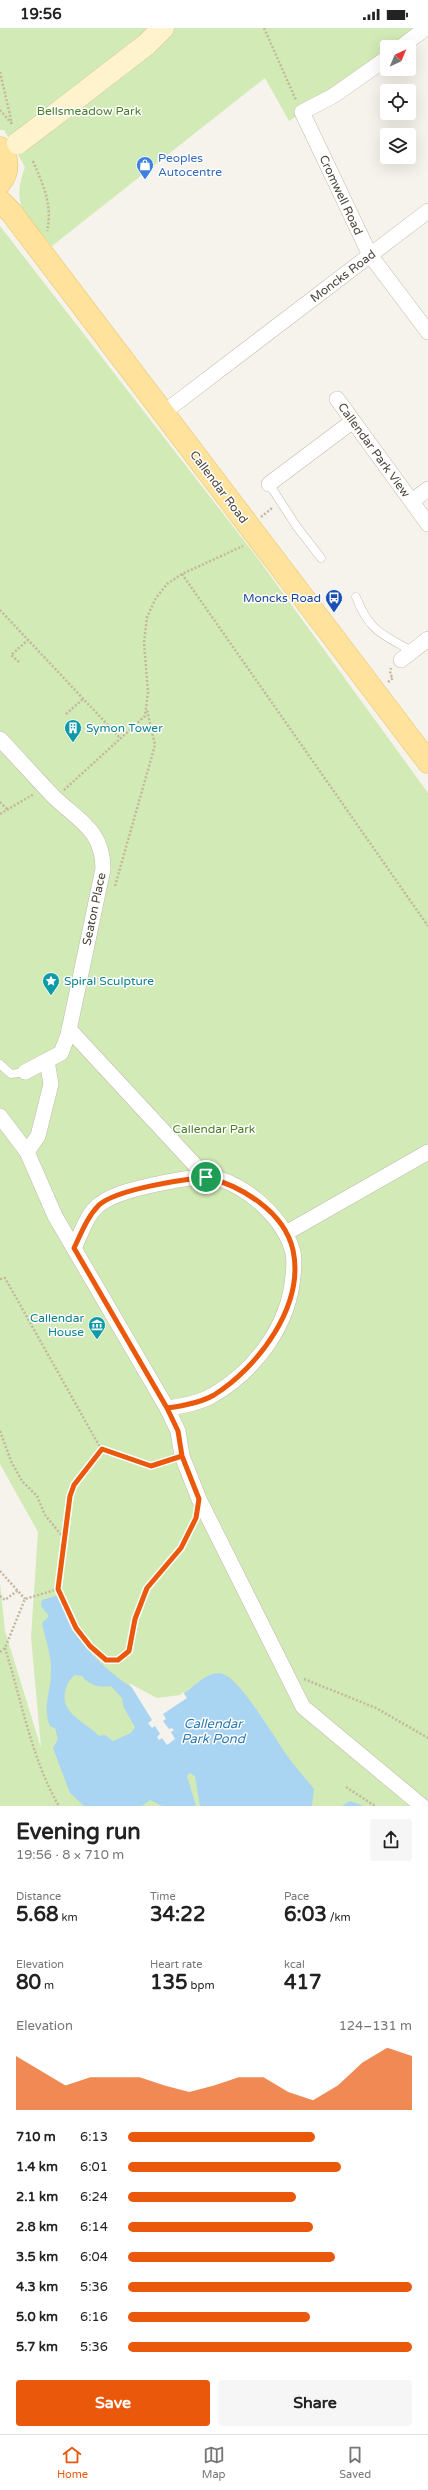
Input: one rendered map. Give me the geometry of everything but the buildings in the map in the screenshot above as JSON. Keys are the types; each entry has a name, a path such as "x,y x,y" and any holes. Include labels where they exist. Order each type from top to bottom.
{"main road":[{"path":"5,172 47,121 147,44 163,28"},
{"name":"Callendar Road","path":"5,172 37,248 377,692 428,762"}],"street":[{"path":"410,40 426,28"},
{"path":"302,112 333,96 380,63"},
{"name":"Cromwell Road","path":"302,112 370,256 428,332"},
{"name":"Moncks Road","path":"163,413 428,211"},
{"name":"Callendar Park View","path":"337,399 428,524"},
{"path":"269,484 353,421"},
{"name":"Callendar Park View","path":"412,501 428,489"},
{"path":"406,655 428,639"},
{"name":"Seaton Place","path":"0,739 55,798 83,820 97,840 103,860 103,869 69,1029 61,1052 25,1072"},
{"path":"69,1029 206,1177"},
{"path":"26,1152 38,1136 51,1084 47,1061"},
{"path":"0,1116 26,1152 55,1216 167,1408 178,1431 182,1456 199,1499 303,1707 422,1806"},
{"path":"286,1233 428,1152"},
{"path":"74,1248 89,1218 100,1204 146,1187 206,1177 234,1185 246,1192 268,1210 286,1233 293,1250 292,1287 285,1310 271,1342 249,1366 213,1395 187,1405 167,1408"}],"lane":[{"path":"269,484 293,521 322,558"},
{"path":"356,597 362,614 375,630 406,655"},
{"path":"0,1064 11,1074 25,1072"}],"path":[{"path":"264,28 302,112"},
{"path":"0,72 12,124 0,110"},
{"path":"33,161 49,198 47,231 37,248"},
{"path":"264,524 260,518 271,509 271,506 262,489 269,484"},
{"path":"55,798 145,716 148,692 144,642 147,618 156,598 167,584 182,574 245,545"},
{"path":"182,574 428,926"},
{"path":"0,610 120,738"},
{"path":"19,662 11,655 28,640"},
{"path":"377,692 393,678 390,674 390,668 406,655"},
{"path":"66,714 83,698"},
{"path":"0,814 44,787"},
{"path":"0,802 7,809"},
{"path":"0,1279 5,1278 102,1449 151,1466 182,1456"},
{"path":"0,1431 11,1461 22,1481 37,1496 45,1515 63,1537"},
{"path":"102,1449 74,1485 70,1496 63,1537 58,1589 76,1628 90,1646 106,1660 118,1660 129,1651 135,1619 147,1588 181,1548 196,1518 199,1499"},
{"path":"0,1571 25,1599"},
{"path":"25,1599 58,1589"},
{"path":"0,1596 5,1600 18,1590"},
{"path":"0,1652 5,1648 25,1599"},
{"path":"5,1648 32,1739 52,1794 59,1806"},
{"path":"285,1671 376,1708 428,1738"},
{"path":"346,1787 375,1806"}],"green space":[{"name":"Bellsmeadow Park","path":"0,28 426,28 410,40 380,40 380,62 289,121 265,78 52,246 29,219 20,203 19,193 25,167 4,130 0,130"},
{"name":"Callendar Park","path":"0,226 256,556 428,793 428,1806 0,1806 0,1583 5,1631 41,1748 31,1637 38,1532 0,1464"}],"water":[{"name":"Callendar Park Pond","path":"59,1595 66,1617 72,1629 91,1653 120,1679 136,1690 152,1697 167,1700 181,1696 207,1676 213,1674 219,1673 233,1680 251,1702 288,1757 314,1789 312,1806 200,1806 195,1776 190,1773 187,1776 196,1806 162,1806 150,1800 142,1806 84,1806 70,1793 53,1748 58,1739 55,1728 50,1726 47,1712 51,1666 42,1623 49,1616 41,1606 42,1600","holes":["75,1675 82,1676 91,1684 103,1687 111,1686 122,1698 124,1708 135,1727 131,1733 113,1741 105,1735 99,1736 74,1716 66,1704 66,1688 69,1681"]},
{"path":"350,1801 364,1806 342,1806"}],"pier":[{"path":"129,1683 157,1698 180,1695 183,1692 187,1698 163,1714 166,1719 163,1721 169,1729 172,1728 174,1730 171,1732 175,1739 167,1745 162,1738 159,1740 157,1737 160,1734 155,1726 152,1728 148,1723 152,1720"}],"place":[{"name":"Peoples Autocentre","path":"145,180"},
{"name":"Moncks Road","path":"334,613"},
{"name":"Symon Tower","path":"73,743"},
{"name":"Spiral Sculpture","path":"51,996"},
{"name":"Callendar House","path":"97,1340"}],"route":[{"path":"206,1177 179,1180 146,1187 125,1193 100,1204 89,1218 74,1248 167,1408 178,1431 182,1456 199,1499 196,1518 181,1548 147,1588 135,1619 129,1651 118,1660 106,1660 90,1646 76,1628 58,1589 63,1537 70,1496 74,1485 102,1449 151,1466 182,1456 178,1431 167,1408 187,1405 213,1395 235,1379 259,1357 271,1342 285,1310 292,1287 294,1266 293,1250 286,1233 268,1210 246,1192 234,1185 206,1177"}]}
